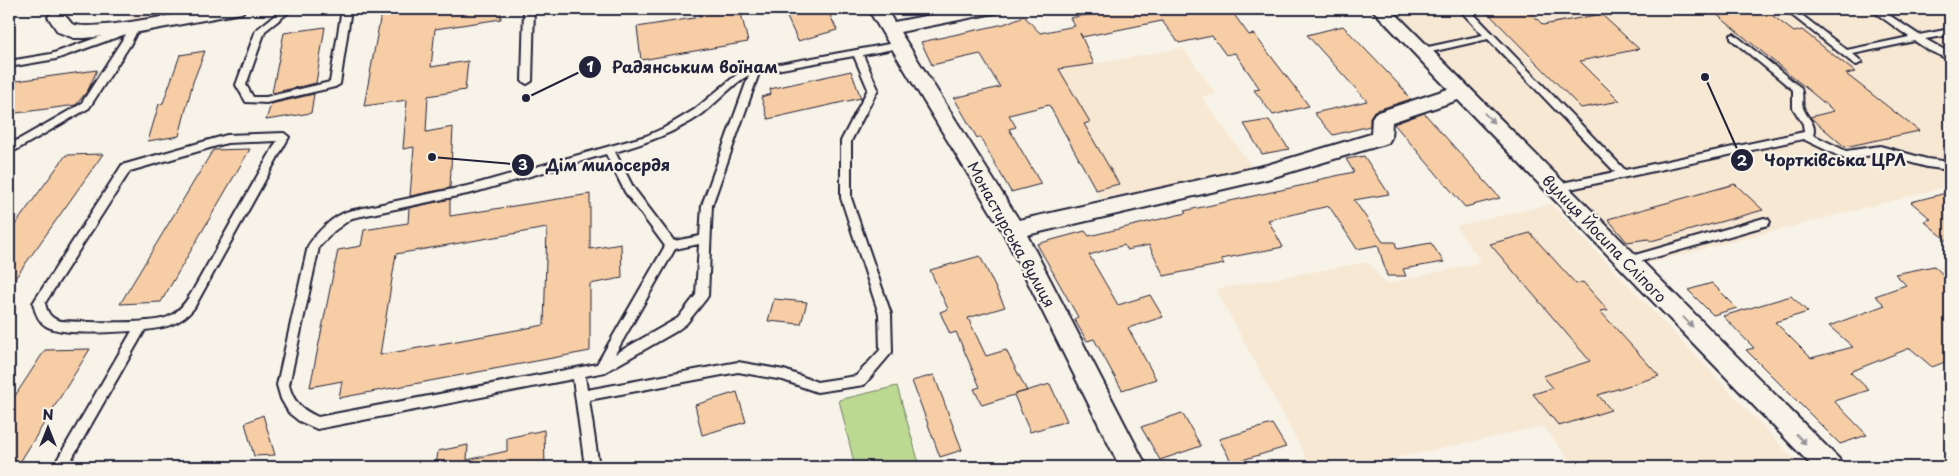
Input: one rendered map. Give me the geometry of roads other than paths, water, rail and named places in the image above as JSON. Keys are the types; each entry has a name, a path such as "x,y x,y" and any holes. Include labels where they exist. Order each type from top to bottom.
{"street":[{"path":"57,17 65,28 74,32 134,27 236,9"},
{"name":"Монастирська вулиця","path":"877,9 1013,230 1134,467"},
{"path":"895,37 989,9"},
{"name":"вулиця Йосипа Сліпого","path":"1381,9 1830,467"},
{"path":"1013,230 1267,172 1381,138 1382,118 1463,91"}],"lane":[{"path":"288,9 261,30 241,85 250,100 266,100 335,84 347,9"},
{"path":"527,81 529,9"},
{"path":"1464,9 1623,174"},
{"path":"1789,9 1857,62"},
{"path":"1874,9 1931,48 1950,57"},
{"path":"9,64 53,57 134,27"},
{"path":"9,150 85,106 125,45 134,27"},
{"path":"1845,53 1950,32"},
{"path":"1422,51 1490,36"},
{"path":"1556,188 1809,134 1810,130 1798,108 1800,94 1797,89 1734,36"},
{"path":"754,71 707,205 702,296 690,312 671,329 601,368 317,423 299,414 292,408 285,397 283,385 314,246 321,236 339,220 349,215 472,189 650,138 668,130 698,112 744,73 754,71 857,53 895,37"},
{"path":"582,396 738,367 784,375 817,387 860,381 886,352 885,314 846,198 846,140 873,90 857,53"},
{"path":"1804,135 1845,155 1880,150 1927,163 1950,166"},
{"path":"284,137 190,306 166,323 142,325 63,326 47,320 42,315 39,303 126,168 228,139 284,137"},
{"path":"609,150 629,189 671,246"},
{"path":"1628,261 1764,222"},
{"path":"601,368 671,246 704,239"},
{"path":"60,467 142,325"},
{"path":"578,372 592,467"}],"place":[{"name":"Чортківська ЦРЛ","path":"1705,77"},
{"name":"Радянським воїнам","path":"526,98"},
{"name":"Дім милосердя","path":"432,157"}]}
